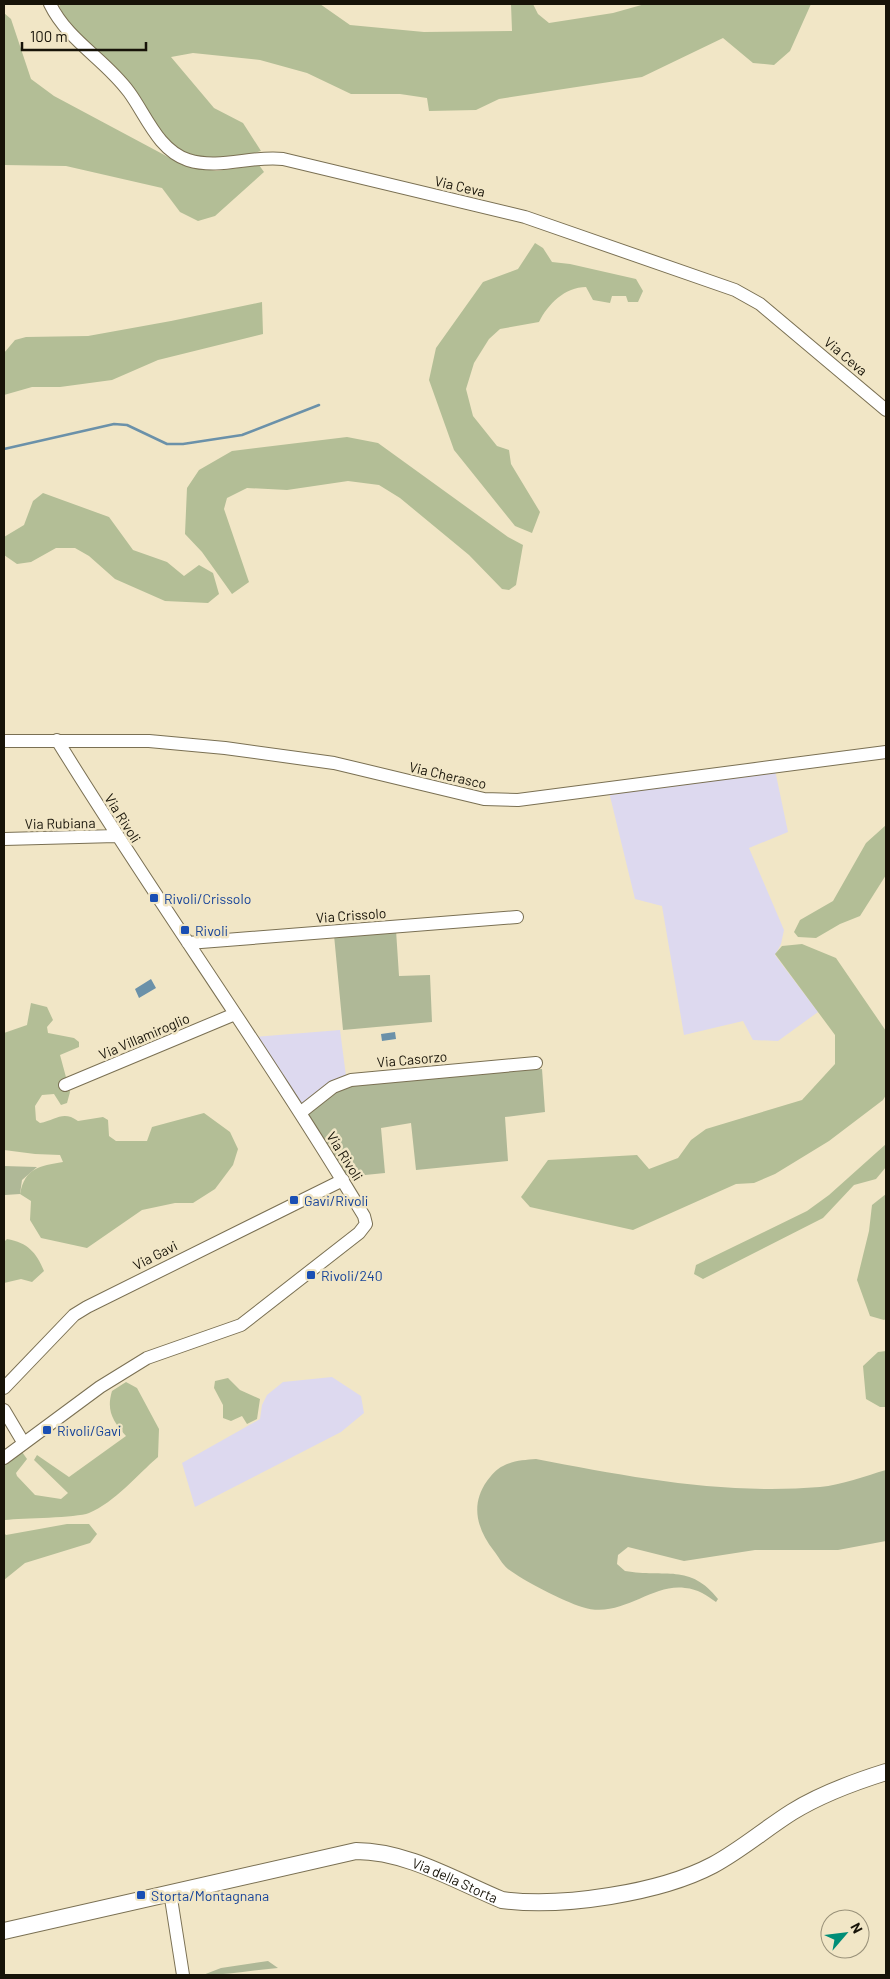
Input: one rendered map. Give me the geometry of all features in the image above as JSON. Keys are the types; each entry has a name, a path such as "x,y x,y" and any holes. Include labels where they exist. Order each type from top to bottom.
{"main road":[{"name":"Via della Storta","path":"4,1931 356,1851 372,1851 403,1858 502,1900 517,1902 566,1900 654,1888 675,1882 714,1864 792,1812 823,1795 886,1772"}],"street":[{"name":"Via Ceva","path":"50,4 66,30 120,81 160,140 177,155 194,161 212,163 238,163 272,158 283,159 463,202 534,220 735,290 760,304 886,410"},
{"name":"Via Rivoli","path":"4,1458 23,1442 147,1358 241,1325 366,1226 366,1218 343,1180 116,836 57,740"},
{"name":"Via Cherasco","path":"4,741 149,741 225,748 334,763 484,799 518,800 886,752"},
{"name":"Via Rubiana","path":"4,839 116,836"},
{"name":"Via Crissolo","path":"188,943 517,917"},
{"name":"Via Villamiroglio","path":"65,1085 235,1014"},
{"name":"Via Casorzo","path":"300,1113 333,1087 351,1080 536,1063"},
{"name":"Via Gavi","path":"4,1388 74,1316 86,1307 343,1180"},
{"path":"4,1410 23,1442"},
{"path":"170,1892 182,1975"}],"shaded area":[{"path":"775,770 788,832 749,848 784,930 781,944 775,955 818,1012 778,1041 753,1040 743,1021 684,1035 662,906 635,899 609,792"},
{"path":"340,1030 346,1076 301,1108 254,1037"},
{"path":"332,1377 361,1396 364,1413 341,1432 195,1507 182,1463 260,1419 262,1405 267,1395 283,1382"}],"green space":[{"path":"61,4 320,4 350,25 424,32 512,31 511,4 533,4 538,14 549,23 613,13 645,4 811,4 790,51 774,65 753,63 723,38 642,77 499,99 476,110 429,111 427,98 400,94 351,94 307,73 260,60 193,53 171,57 214,108 243,123 261,151 242,156 209,158 188,154 179,150 167,139 136,91 75,30 59,6"},
{"path":"4,13 11,19 31,79 54,96 185,166 216,171 259,165 264,172 215,216 198,221 180,212 162,188 66,166 4,165"},
{"path":"535,243 543,248 552,262 570,264 636,279 643,291 638,302 628,302 626,296 612,296 610,303 593,300 586,287 571,290 552,303 539,322 500,329 489,339 474,363 466,389 473,416 497,446 509,450 511,464 540,512 532,533 515,526 454,450 429,380 436,348 483,282 518,269"},
{"path":"262,302 263,334 158,360 112,380 60,387 32,387 4,395 4,353 15,340 26,337 88,336"},
{"path":"347,437 378,443 508,537 523,545 516,585 509,590 502,589 469,555 400,498 379,485 348,481 287,490 247,488 227,498 224,509 249,582 232,594 202,552 185,534 187,488 199,470 232,451"},
{"path":"43,493 109,517 133,550 167,562 184,576 199,565 213,573 219,594 208,603 165,601 115,579 89,556 75,548 56,548 31,562 17,564 4,555 4,537 24,525 33,501"},
{"path":"886,825 886,875 860,916 840,924 816,938 798,937 794,932 800,920 833,901 866,843"},
{"path":"396,930 399,976 430,975 432,1022 343,1030 334,935"},
{"path":"802,944 836,958 886,1031 886,1095 883,1100 829,1141 775,1174 754,1183 736,1184 633,1230 530,1207 521,1197 548,1160 637,1155 649,1169 678,1158 691,1140 706,1129 802,1100 835,1064 835,1035 775,954 782,946"},
{"path":"31,1003 47,1007 53,1020 47,1027 48,1033 74,1038 79,1042 79,1047 60,1055 70,1092 67,1103 61,1105 54,1094 42,1095 35,1106 36,1120 40,1123 64,1116 78,1121 103,1117 108,1120 109,1136 116,1141 147,1141 152,1127 204,1113 230,1132 238,1149 233,1165 215,1189 193,1203 175,1203 142,1210 87,1248 41,1238 30,1220 31,1201 20,1194 22,1185 34,1170 63,1162 60,1155 4,1150 4,1033 27,1025"},
{"path":"542,1069 545,1112 505,1117 508,1161 416,1170 411,1123 381,1128 385,1173 345,1177 306,1115 343,1086"},
{"path":"886,1144 886,1167 876,1179 854,1185 823,1218 703,1279 694,1274 696,1265 807,1211 829,1195"},
{"path":"4,1166 37,1167 22,1180 20,1194 5,1195"},
{"path":"886,1194 886,1319 884,1320 870,1316 857,1280 869,1231 872,1205"},
{"path":"7,1239 26,1246 38,1259 44,1271 32,1282 21,1279 4,1283 4,1242"},
{"path":"886,1351 886,1407 880,1407 866,1399 863,1366 878,1352"},
{"path":"228,1378 240,1390 260,1399 257,1419 247,1424 242,1416 231,1421 223,1418 223,1405 214,1388 215,1381"},
{"path":"126,1382 137,1388 159,1429 158,1457 117,1495 89,1513 61,1517 5,1520 4,1522 4,1464 20,1449 27,1459 16,1473 17,1476 35,1495 61,1499 68,1493 34,1460 37,1455 69,1477 126,1436 114,1420 110,1410 110,1398 112,1391"},
{"path":"536,1459 677,1483 748,1489 828,1486 886,1470 886,1541 838,1550 755,1550 684,1561 628,1547 618,1555 617,1564 625,1571 687,1576 708,1588 718,1599 716,1602 694,1590 672,1588 610,1609 596,1610 582,1607 544,1590 508,1569 488,1543 480,1526 477,1508 479,1499 482,1490 492,1475 500,1467 511,1463"},
{"path":"67,1524 89,1524 97,1534 90,1543 25,1563 4,1580 4,1533 6,1535"},
{"path":"268,1961 278,1968 203,1975 221,1968"}],"water":[{"path":"151,979 156,988 139,998 135,989"},
{"path":"395,1032 396,1039 382,1041 381,1034"}],"waterway":[{"path":"4,449 114,424 127,425 167,444 183,444 242,435 319,405"}],"place":[{"name":"Rivoli/Crissolo","path":"154,898"},
{"name":"Rivoli","path":"185,930"},
{"name":"Gavi/Rivoli","path":"294,1200"},
{"name":"Rivoli/240","path":"311,1275"},
{"name":"Rivoli/Gavi","path":"47,1430"},
{"name":"Storta/Montagnana","path":"141,1895"}]}
